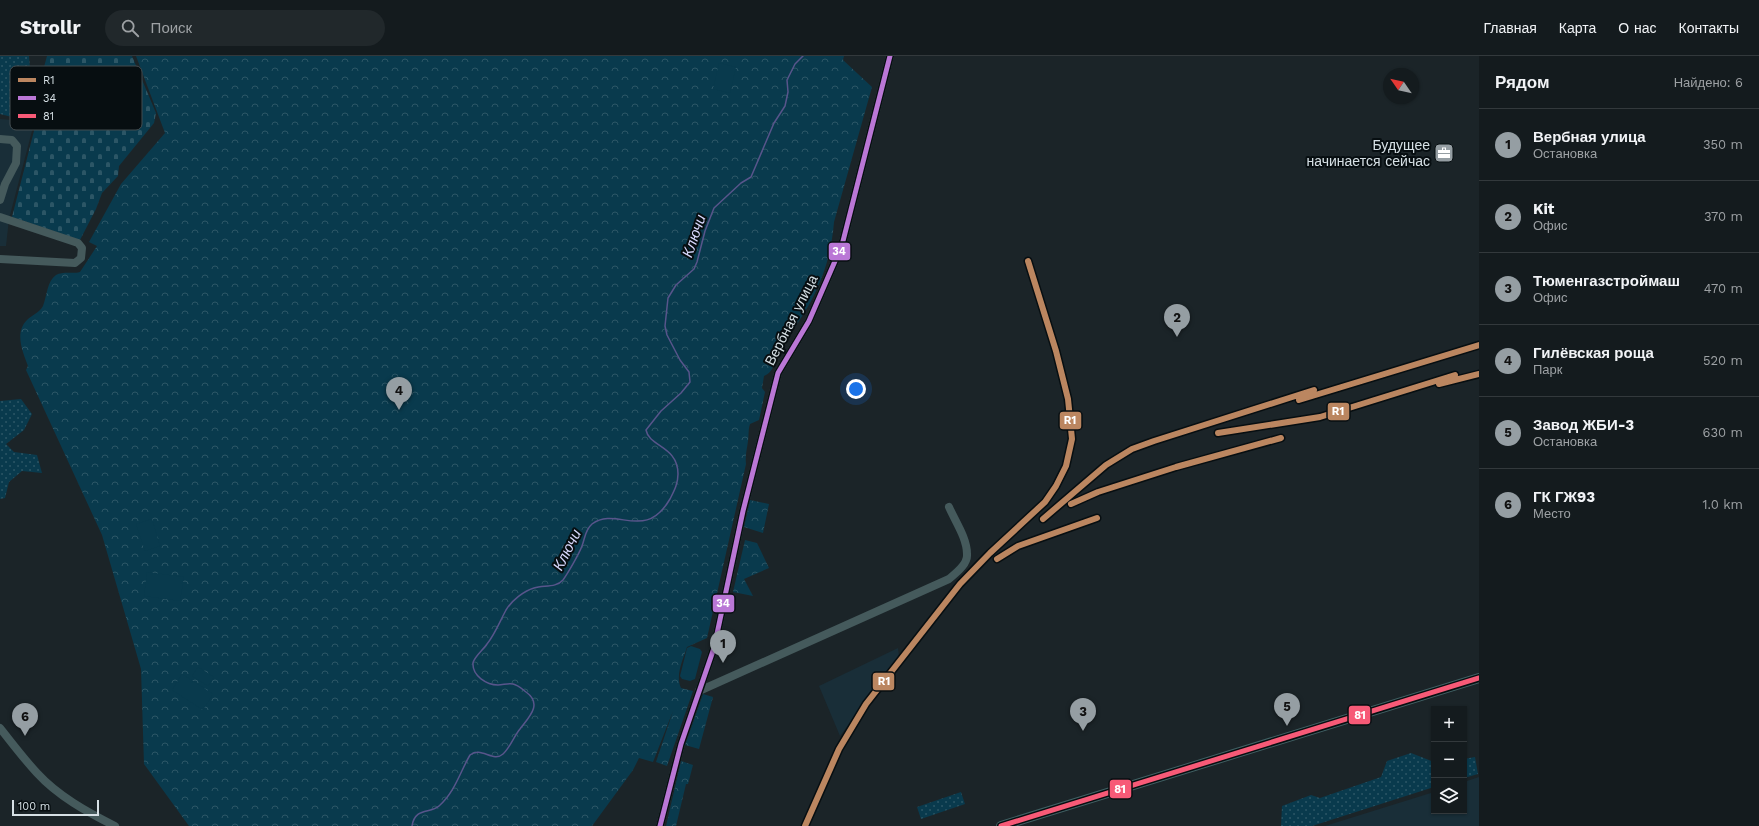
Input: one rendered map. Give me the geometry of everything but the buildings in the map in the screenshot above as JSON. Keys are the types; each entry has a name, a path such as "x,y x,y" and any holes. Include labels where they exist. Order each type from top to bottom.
{"main road":[{"path":"1001,826 1479,678"}],"street":[{"name":"Вербная улица","path":"660,826 678,756 714,648 746,497 778,373 808,321 842,245 890,56"},
{"path":"0,139 12,140 17,146 16,163 5,184 0,200"},
{"path":"0,217 78,243 82,248 81,258 75,263 0,259"},
{"path":"699,691 949,579 960,570 968,555 964,541 948,507"},
{"path":"0,728 37,773 51,786 91,814 115,826"}],"shaded area":[{"path":"0,119 10,120 10,130 32,130 9,219 6,246 0,246"},
{"path":"898,648 899,656 840,736 819,686"},
{"path":"1479,777 1479,826 1325,826 1431,793 1431,814 1467,814 1467,781"}],"green space":[{"path":"0,56 29,56 30,66 10,66 10,116 0,114"},
{"path":"47,56 132,56 136,66 44,66"},
{"path":"136,56 844,56 843,60 872,87 834,222 830,249 823,275 812,300 793,331 777,342 774,348 772,369 764,376 762,388 765,392 759,420 750,424 749,426 746,464 707,638 687,647 680,668 679,683 681,688 693,691 667,766 656,762 673,711 653,762 639,758 633,770 592,826 189,826 144,764 141,669 102,535 26,370 28,366 22,349 20,337 23,325 43,306 49,285 53,278 62,273 80,272 97,246 89,242 121,184 165,133 142,72 142,66 140,66"},
{"path":"719,63 736,67 730,93 713,89"},
{"path":"142,80 156,113 154,123 119,166 118,176 102,193 96,209 80,240 12,217 34,130 142,130"},
{"path":"21,399 32,414 24,430 6,444 14,452 37,455 42,473 22,471 9,482 5,498 0,499 0,401"},
{"path":"750,500 769,504 763,533 744,527"},
{"path":"152,519 160,546 145,551 136,524"},
{"path":"745,540 757,543 769,568 744,579 753,596 733,592"},
{"path":"147,572 184,577 180,601 144,596"},
{"path":"691,646 700,649 702,652 695,679 690,681 682,679 680,676 687,648"},
{"path":"198,667 214,677 208,686 192,676"},
{"path":"182,674 213,694 203,710 172,690"},
{"path":"703,694 713,697 699,749 685,745"},
{"path":"1411,753 1431,761 1431,788 1312,826 1281,826 1282,806 1311,795 1320,798 1381,777 1387,761"},
{"path":"1475,757 1478,774 1467,777 1467,758"},
{"path":"681,761 693,765 688,784 686,784 676,826 666,826"},
{"path":"961,792 965,804 921,819 917,807"}],"waterway":[{"name":"Ключи","path":"412,826 416,816 419,813 435,808 445,800 470,755 478,752 495,757 503,754 508,749 533,710 534,701 520,687 511,684 494,685 489,683 481,679 473,668 474,661 486,646 509,606 518,596 530,589 560,583 578,554 587,531 592,524 602,520 611,519 631,521 651,519 660,512 670,499 676,487 678,474 677,465 669,452 652,440 648,436 646,430 661,411 681,393 690,382 689,372 680,360 667,335 665,326 668,298 676,285 694,269 705,231 714,208 741,183 751,177 774,123 785,106 788,92 787,80 795,64 803,56"}],"transit line":[{"name":"34","path":"660,826 681,744 714,648 743,511 778,373 809,321 842,245 890,56"},
{"name":"R1","path":"805,826 839,749 866,704 960,584 990,553 1045,502 1056,486 1066,466 1072,439 1068,399 1056,351 1028,261"},
{"name":"R1","path":"1299,400 1479,345"},
{"name":"R1","path":"1439,384 1479,374"},
{"name":"R1","path":"1218,433 1320,417 1455,375"},
{"name":"R1","path":"1043,519 1106,465 1132,449 1314,390"},
{"name":"R1","path":"1071,504 1098,492 1176,467 1281,438"},
{"name":"R1","path":"997,559 1018,546 1097,518"},
{"name":"81","path":"1001,826 1479,678"}],"place":[{"name":"Будущее начинается сейчас","path":"1444,153"},
{"name":"Kit","path":"1177,337"},
{"name":"Гилёвская роща","path":"399,410"},
{"name":"Вербная улица","path":"723,663"},
{"name":"Завод ЖБИ-3","path":"1287,726"},
{"name":"Тюменгазстроймаш","path":"1083,731"},
{"name":"ГК ГЖ93","path":"25,736"}]}
